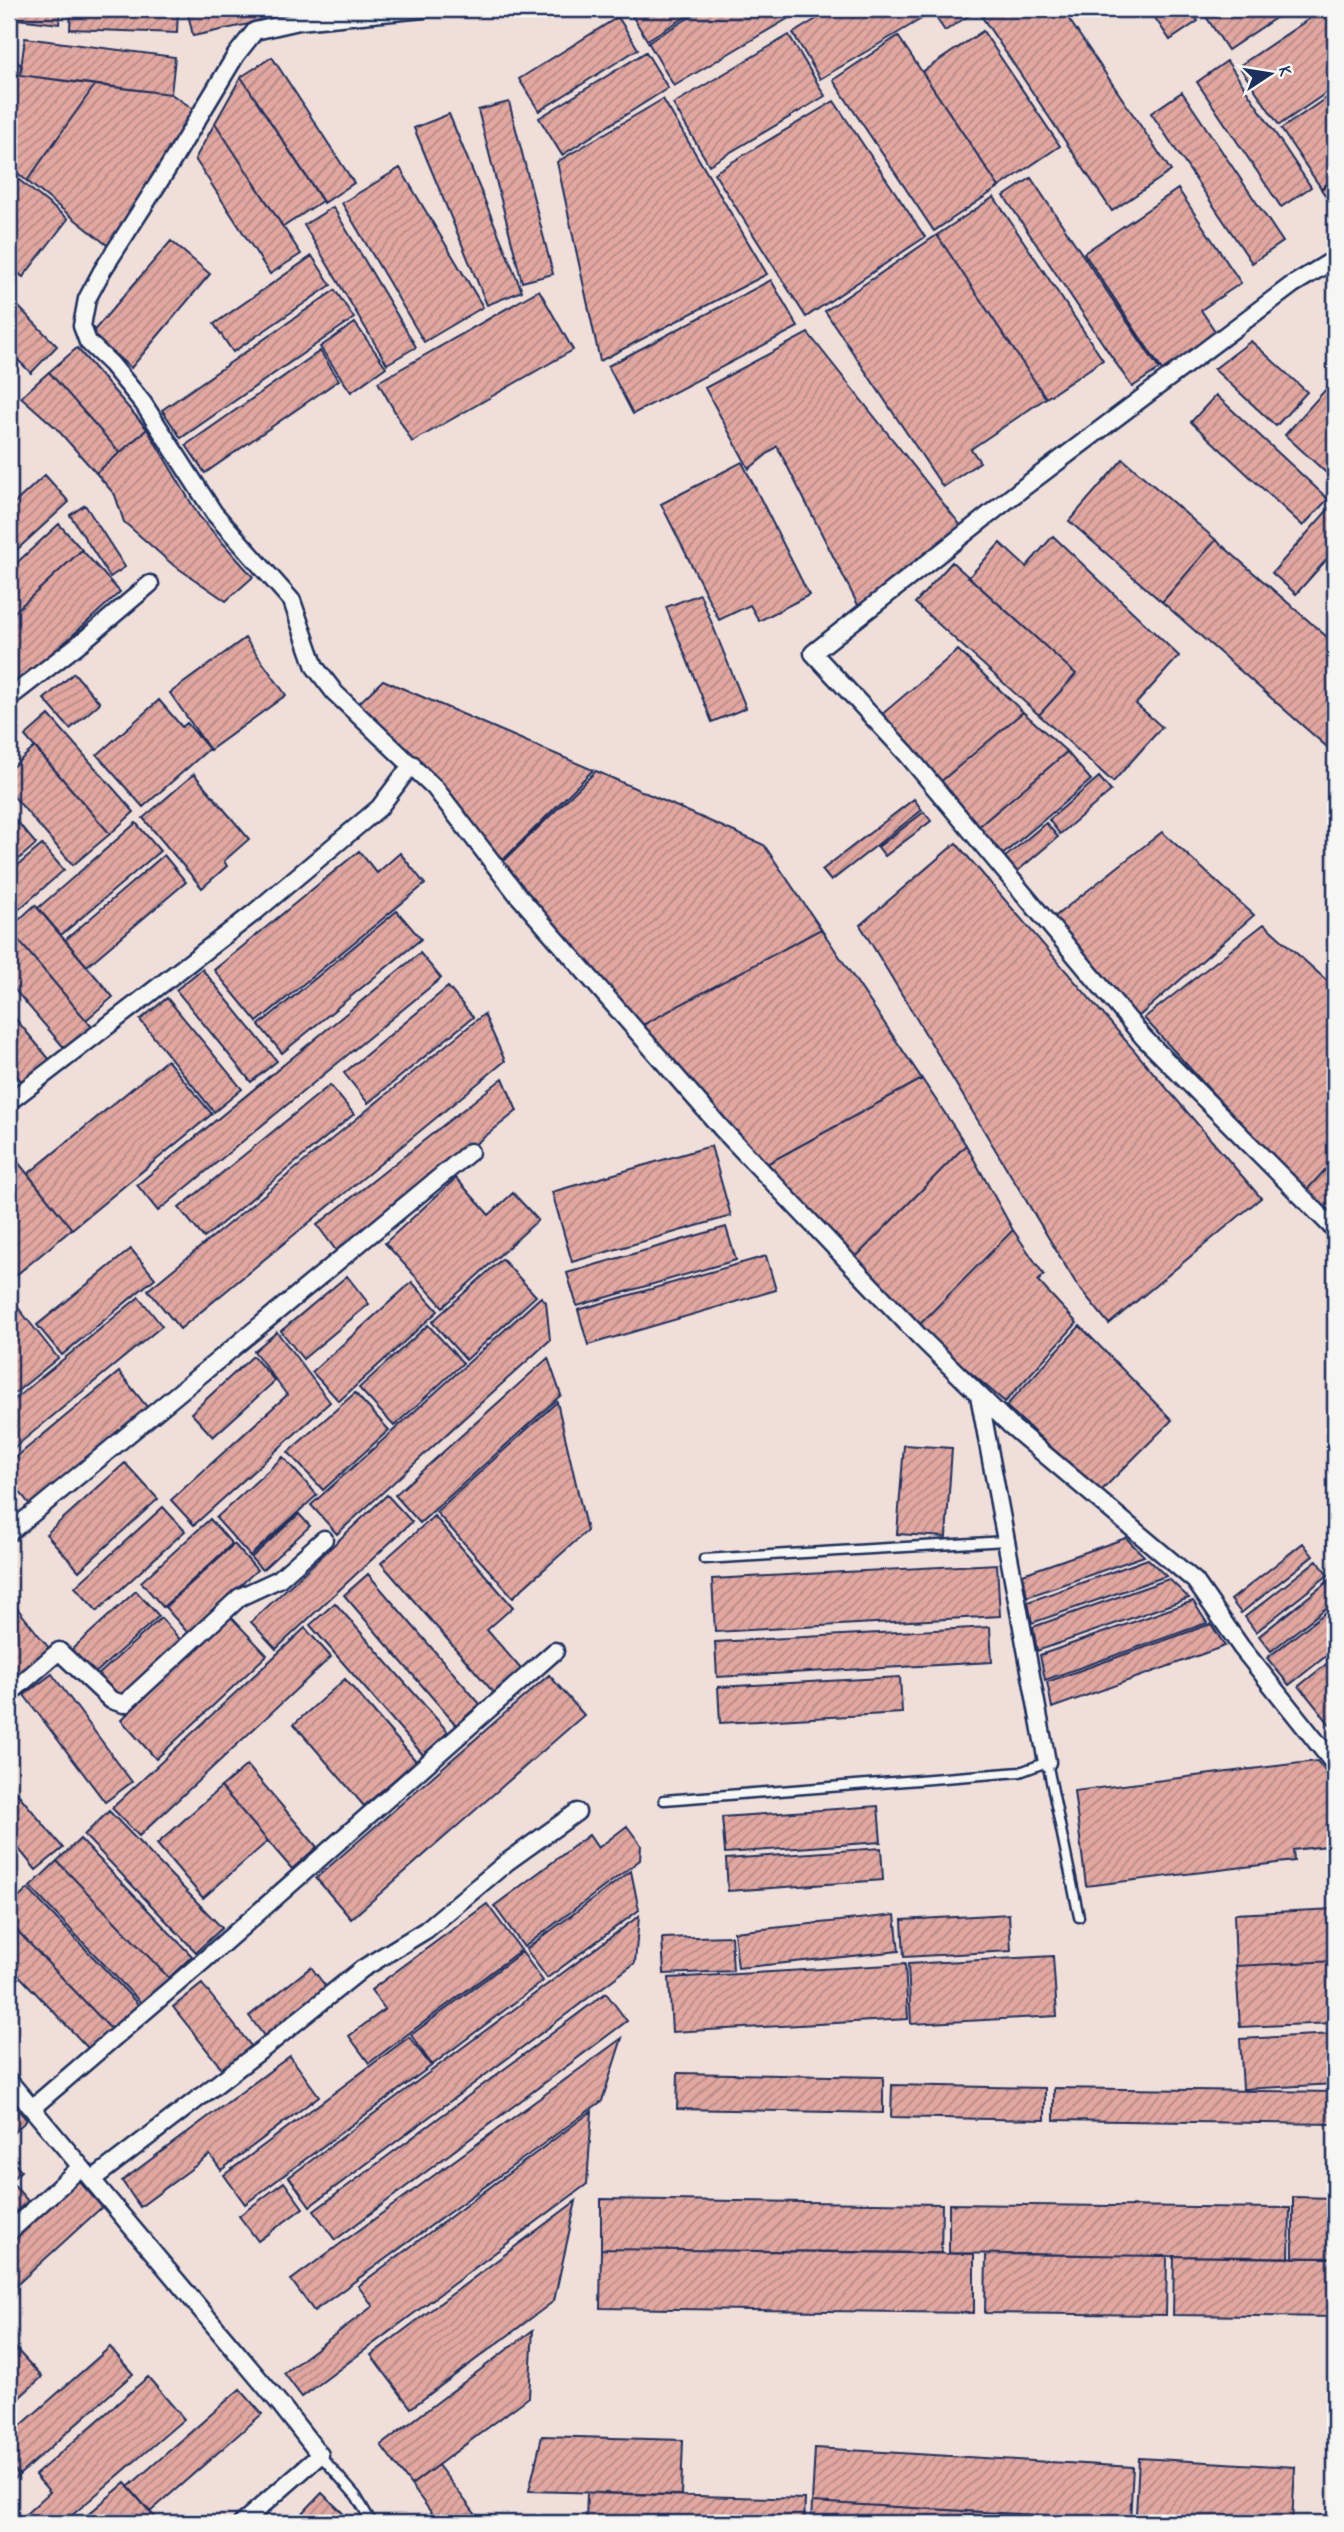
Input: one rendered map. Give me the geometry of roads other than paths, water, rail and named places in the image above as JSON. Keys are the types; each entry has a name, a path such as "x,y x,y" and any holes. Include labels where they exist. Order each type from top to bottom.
{"street":[{"path":"424,9 299,21 255,31 236,55 102,271 87,299 82,326 88,342 111,364 143,403 214,513 292,601 315,667 353,711 435,788 517,894 722,1129 919,1336 1021,1435 1195,1581 1241,1647 1335,1765"},
{"path":"1335,259 1292,285 1024,487 813,653 905,753 1144,1038 1335,1230"},
{"path":"9,698 150,584"},
{"path":"9,1102 294,880 379,808 412,764"},
{"path":"9,1533 470,1152"},
{"path":"979,1395 1047,1762"},
{"path":"9,1694 59,1651 111,1700 124,1704 240,1597 279,1579 324,1539"},
{"path":"32,2109 201,1964 555,1651"},
{"path":"93,2179 362,1969 426,1930 507,1862 577,1812"},
{"path":"9,2081 320,2455 242,2523"},
{"path":"9,2232 81,2167"}],"lane":[{"path":"704,1559 1006,1541"},
{"path":"664,1800 1020,1772 1047,1762 1079,1917"},
{"path":"320,2455 356,2496 372,2523"}]}
